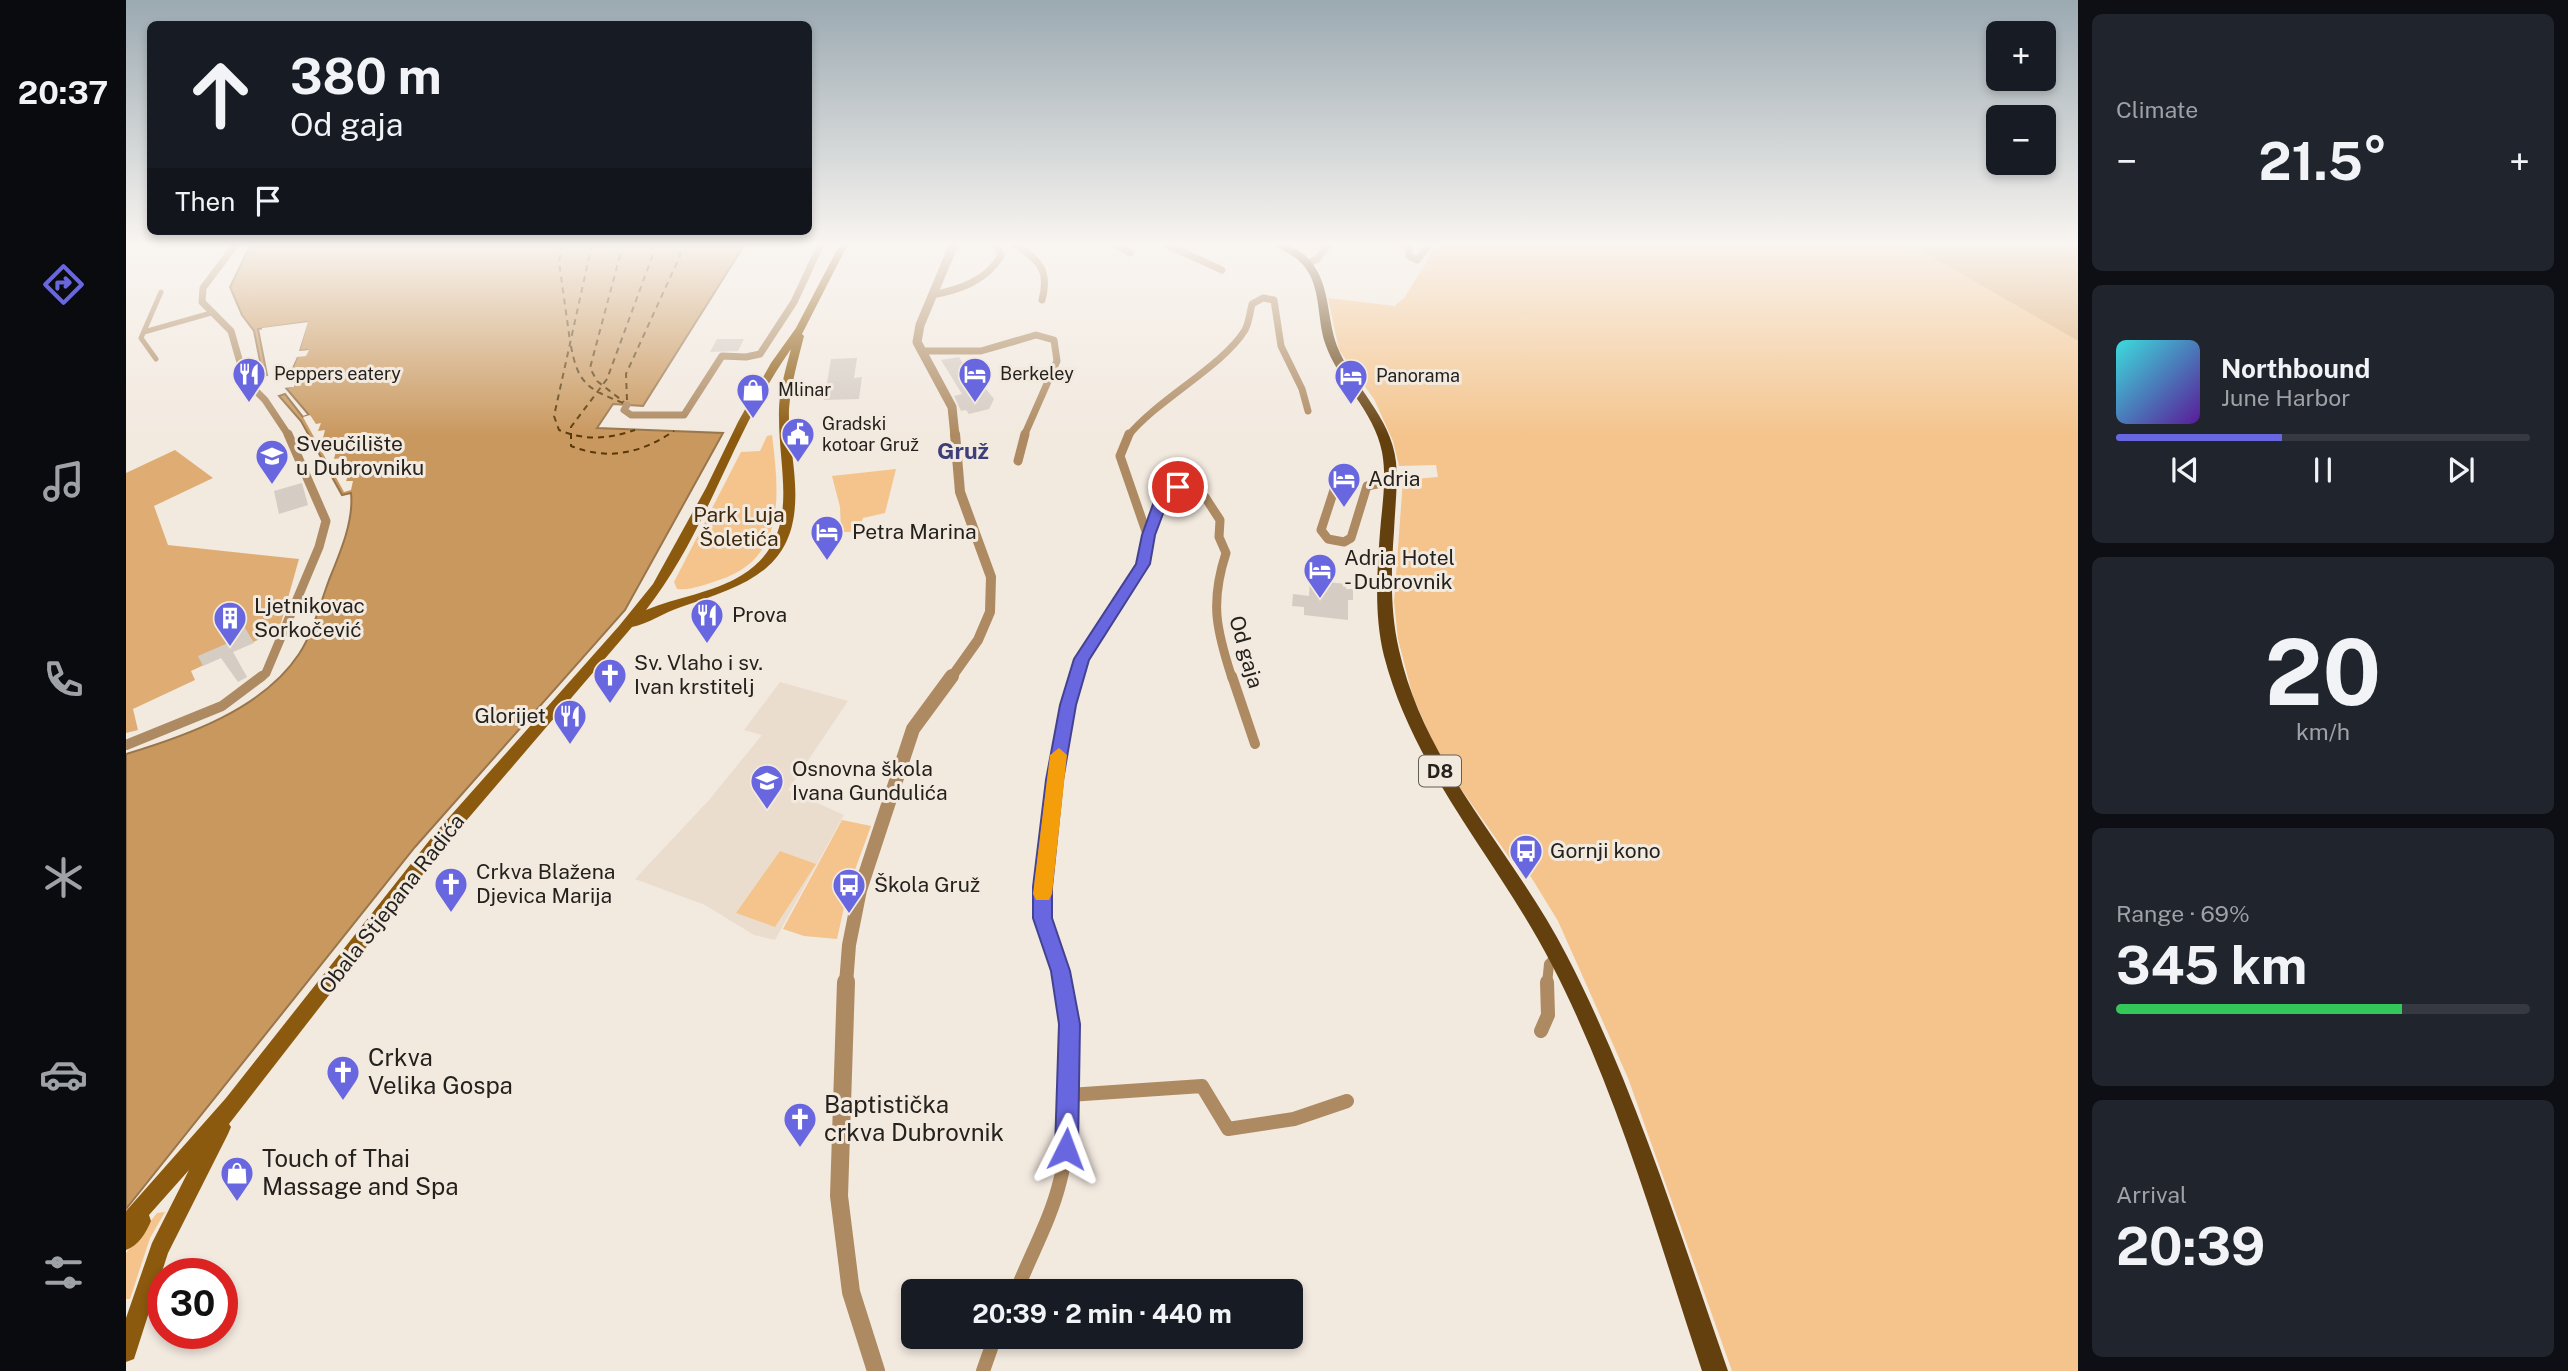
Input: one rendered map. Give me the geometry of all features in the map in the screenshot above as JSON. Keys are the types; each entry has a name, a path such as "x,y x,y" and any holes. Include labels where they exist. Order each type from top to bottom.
{"main road":[{"path":"801,328 811,308"},
{"name":"D8","path":"1323,308 1335,354 1371,411 1388,446 1392,481 1384,607 1397,676 1416,726 1434,761 1557,956 1611,1072 1715,1371"},
{"name":"Obala Stjepana Radića","path":"126,1226 233,1105 442,837 624,629 662,580 762,387 801,328"},
{"name":"Obala Stjepana Radića","path":"624,629 645,616 755,572 775,551 788,527 790,516 784,420 801,328"},
{"path":"762,387 788,388"},
{"path":"662,580 666,595 696,597"},
{"path":"126,1351 159,1250 233,1105"},
{"name":"Obala Stjepana Radića","path":"126,1240 165,1184"}],"street":[{"path":"154,308 144,332 143,344 156,359"},
{"path":"126,746 222,706 266,673 319,547 326,521 285,427 265,400 245,380 238,363 233,334 207,308"},
{"path":"627,405 624,410 631,415 670,418 684,415 722,356 754,356 764,352 791,308"},
{"path":"876,1371 851,1292 838,1196 843,1017 849,945 860,890 913,729 978,640 986,626 991,601 988,566 960,492 951,407 921,351 918,334 927,308"},
{"path":"1021,1279 1060,1183 1066,1149 1069,1095 1068,1013 1060,971 1042,918 1042,887 1054,780 1068,705 1081,659 1143,564 1149,535 1137,510 1120,456 1125,439 1142,418 1219,357 1241,334 1252,308"},
{"path":"1274,308 1281,346 1302,389 1308,411"},
{"path":"144,332 211,313"},
{"path":"921,351 984,351 1031,336 1045,335 1054,340 1057,361 1026,428 1017,461"},
{"path":"1336,484 1321,530 1328,540 1344,542 1351,538 1367,486 1392,481"},
{"name":"Od gaja","path":"1149,535 1161,500 1171,488 1187,488 1205,497 1220,520 1219,537 1226,553 1216,584 1216,617 1232,680 1255,744"},
{"path":"1541,1031 1548,1015 1547,971 1549,964 1557,956"},
{"path":"1069,1095 1202,1086 1208,1091 1220,1123 1228,1129 1294,1119 1347,1101"},
{"path":"983,1371 991,1349"}],"shaded area":[{"path":"239,308 705,308 643,406 613,404 597,428 723,433 625,610 415,847 126,1209 126,754 173,739 222,718 265,690 284,673 304,646 312,628 342,548 350,515 351,493 342,495 301,421 279,396 285,394 303,417 309,415 286,388 294,386 300,368 292,369 297,357 308,350 299,351 307,322 258,329 267,375 263,376 254,331"},
{"path":"2020,308 2078,308 2078,341"},
{"path":"175,450 213,478 154,506 168,545 299,559 279,630 191,671 195,680 133,709 138,730 126,733 126,473"},
{"name":"Osnovna škola Ivana Gundulića","path":"780,682 848,701 788,790 844,815 775,940 754,935 705,905 635,879 709,800 762,735 744,730"}],"green space":[{"path":"1330,308 2020,308 2078,341 2078,1371 1732,1371 1628,1078 1558,921 1531,877 1509,857 1461,789 1433,742 1413,697 1398,639 1394,602 1403,480 1438,477 1436,465 1399,466 1393,441 1374,399 1339,350"},
{"name":"Park Luja Šoletića","path":"772,435 776,501 774,521 767,540 757,556 741,570 704,585 677,589 674,582 741,452 760,451 767,436"},
{"path":"896,469 885,513 863,518 858,532 841,532 840,507 832,476"},
{"path":"842,820 871,826 848,889 837,939 804,936 783,929"},
{"path":"780,851 816,864 775,927 736,913"},
{"path":"165,1212 150,1238 130,1299 126,1299 126,1253 157,1213"}],"pier":[{"path":"308,322 299,351 309,350 306,356 297,357 292,368 301,367 294,387 282,388 291,384 296,372 288,368 296,354 303,326 298,327 294,339 283,341 279,338 283,329 262,332 262,328"},
{"path":"310,415 316,424 321,423 318,431 325,430 323,438 329,437 327,445 333,444 330,452 336,451 334,459 341,458 338,467 345,466 341,474 349,473 346,481 353,481 351,490 344,492 303,417"}],"building":[{"path":"717,339 744,339 738,351 710,352"},
{"path":"959,357 979,390 986,389 994,399 989,409 969,414 966,410 961,411 954,396 962,394 941,360"},
{"path":"857,358 854,378 862,377 859,399 824,400 831,359"},
{"name":"Sveučilište u Dubrovniku","path":"302,483 308,505 279,514 274,491"},
{"name":"Adria Hotel - Dubrovnik","path":"1310,580 1346,584 1346,589 1353,589 1353,600 1348,600 1348,620 1304,615 1304,607 1292,606 1293,594 1309,596"},
{"name":"Ljetnikovac Sorkočević","path":"241,621 254,643 233,652 247,677 238,682 221,658 203,666 198,656 228,643 220,629"}],"ferry route":[{"path":"565,308 570,341"},
{"path":"571,434 559,430 554,416 578,308"},
{"path":"602,385 590,368 606,308"},
{"path":"602,385 633,308"},
{"path":"627,400 626,374 656,308"},
{"path":"571,346 577,369 587,384 598,392"},
{"path":"598,392 602,385"},
{"path":"602,385 624,402"},
{"path":"571,434 571,427 598,392"},
{"path":"598,392 623,403"},
{"path":"571,434 606,437 635,430"},
{"path":"571,434 571,446 585,451 612,454 649,445 674,431"}],"slow traffic":[{"path":"1042,894 1059,755"}],"place":[{"name":"Peppers eatery","path":"249,404"},
{"name":"Berkeley","path":"975,404"},
{"name":"Panorama","path":"1351,406"},
{"name":"Mlinar","path":"753,420"},
{"name":"Gradski kotoar Gruž","path":"798,464"},
{"name":"Sveučilište u Dubrovniku","path":"272,486"},
{"name":"Adria","path":"1344,509"},
{"name":"Petra Marina","path":"827,562"},
{"name":"Adria Hotel - Dubrovnik","path":"1320,600"},
{"name":"Prova","path":"707,645"},
{"name":"Ljetnikovac Sorkočević","path":"230,648"},
{"name":"Sv. Vlaho i sv. Ivan krstitelj","path":"610,705"},
{"name":"Glorijet","path":"570,746"},
{"name":"Osnovna škola Ivana Gundulića","path":"767,811"},
{"name":"Gornji kono","path":"1526,881"},
{"name":"Crkva Blažena Djevica Marija","path":"451,914"},
{"name":"Škola Gruž","path":"849,915"},
{"name":"Crkva Velika Gospa","path":"343,1102"},
{"name":"Baptistička crkva Dubrovnik","path":"800,1149"},
{"name":"Touch of Thai Massage and Spa","path":"237,1203"}],"district":[{"name":"Gruž","path":"963,451"}],"route":[{"path":"1066,1149 1070,1024 1060,971 1042,918 1042,887 1054,780 1068,705 1081,659 1143,564 1149,535 1164,493 1178,487"}]}
